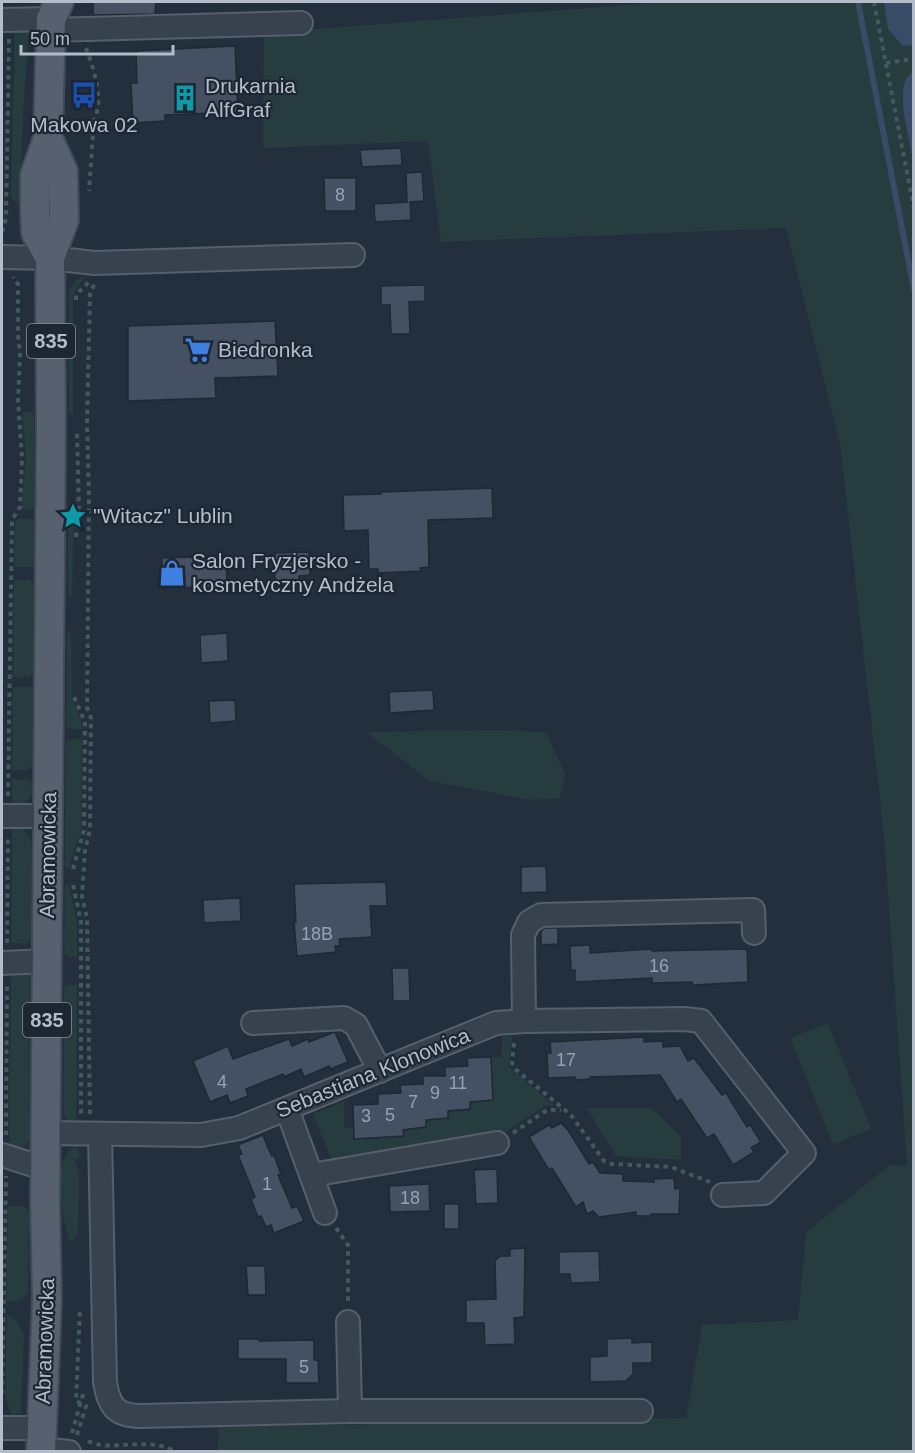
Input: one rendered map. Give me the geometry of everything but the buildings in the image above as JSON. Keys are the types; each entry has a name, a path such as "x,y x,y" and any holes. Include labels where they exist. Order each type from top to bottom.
{"main road":[{"name":"Abramowicka","path":"41,1443 47,1285 51,423 50,258 36,233 35,174 48,138 51,13"}],"street":[{"path":"6,21 51,13 301,23"},
{"path":"2,257 50,258 94,263 353,255"},
{"path":"2,816 49,816"},
{"path":"524,1021 523,936 529,922 541,915 753,910 754,933"},
{"path":"2,963 47,961"},
{"path":"253,1023 344,1018 356,1025 380,1071"},
{"name":"Sebastiana Klonowica","path":"46,1133 201,1135 222,1132 239,1128 287,1109 496,1023 685,1019 701,1021 804,1153 764,1193 723,1195"},
{"path":"287,1109 325,1213"},
{"path":"91,1134 105,1382 107,1394 116,1409 124,1414 132,1416 350,1411 641,1411"},
{"path":"312,1175 497,1143"},
{"path":"2,1155 46,1169"},
{"path":"2,1171 46,1169"},
{"path":"348,1322 350,1411"},
{"path":"2,1428 41,1443 73,1446"}],"path":[{"path":"874,2 914,209"},
{"path":"2,232 7,211 6,21"},
{"path":"886,63 914,59"},
{"path":"91,1134 87,918 82,896 85,851 90,829 91,718 87,708 87,687 90,496 87,423 90,292 96,284 94,263"},
{"path":"76,539 78,496"},
{"path":"74,687 74,698 85,722 84,830 72,870 81,921 91,1134"},
{"path":"514,1042 512,1063 515,1069 571,1115 604,1161 612,1164 671,1167 714,1184 723,1195"},
{"path":"497,1143 547,1110 563,1110"},
{"path":"325,1213 348,1245 348,1322"},
{"path":"73,1446 86,1406 76,1401 80,1306"},
{"path":"77,1430 83,1439 92,1444 159,1446 170,1448 175,1452"}],"green space":[{"path":"666,2 913,2 913,1451 218,1452 219,1427 686,1418 702,1325 798,1320 806,1232 890,1165 907,1166 884,836 840,443 786,228 441,242 428,141 263,148 264,33"},
{"path":"15,24 29,27 20,201 15,202 11,198"},
{"path":"86,275 73,295 73,417 69,412 69,290 76,280"},
{"path":"22,412 31,412 34,415 34,506 31,509 21,509 26,457"},
{"path":"76,499 72,598 68,594 68,504"},
{"path":"17,519 31,519 34,522 34,565 31,567 14,567"},
{"path":"14,580 30,580 33,584 33,674 29,677 13,677"},
{"path":"71,630 72,699 82,723 81,729 68,729 66,726 67,633"},
{"path":"13,687 30,687 33,690 32,766 29,770 12,770"},
{"path":"499,730 546,732 565,774 560,798 531,800 430,781 366,732"},
{"path":"82,738 81,830 68,870 65,866 66,741"},
{"path":"12,779 29,780 32,783 31,796 26,802 15,806 12,799"},
{"path":"15,826 23,828 31,840 31,939 26,944 11,943 12,832"},
{"path":"68,883 77,921 77,957 68,957 64,953 65,887"},
{"path":"11,967 30,969 29,1140 20,1151 9,1151"},
{"path":"67,985 77,985 76,1128 63,1114 64,988"},
{"path":"828,1023 871,1129 833,1144 790,1038"},
{"path":"503,1036 512,1036 509,1066 554,1106 545,1106 495,1139 333,1164 313,1114 344,1102 344,1128 353,1128 354,1139 379,1138 379,1136 403,1136 403,1127 426,1127 425,1118 448,1118 448,1109 470,1109 470,1100 493,1100 491,1057 501,1057"},
{"path":"587,1108 651,1108 681,1137 681,1160 616,1156"},
{"path":"77,1145 80,1157 75,1160 79,1174 78,1235 70,1242 60,1190 61,1176 68,1152"},
{"path":"8,1206 24,1206 29,1211 28,1291 19,1300 13,1301 6,1301"},
{"path":"7,1314 17,1321 24,1335 21,1413 12,1415 5,1398"}],"water":[{"path":"884,2 913,2 913,45 903,46 888,29"},
{"path":"913,72 913,159 903,99 907,78"}],"waterway":[{"path":"858,2 914,290"}],"place":[{"name":"Makowa 02","path":"84,95"},
{"name":"Drukarnia AlfGraf","path":"185,98"},
{"name":"Biedronka","path":"198,350"},
{"name":"\"Witacz\" Lublin","path":"73,516"},
{"name":"Salon Fryzjersko - kosmetyczny Andżela","path":"172,573"}]}
